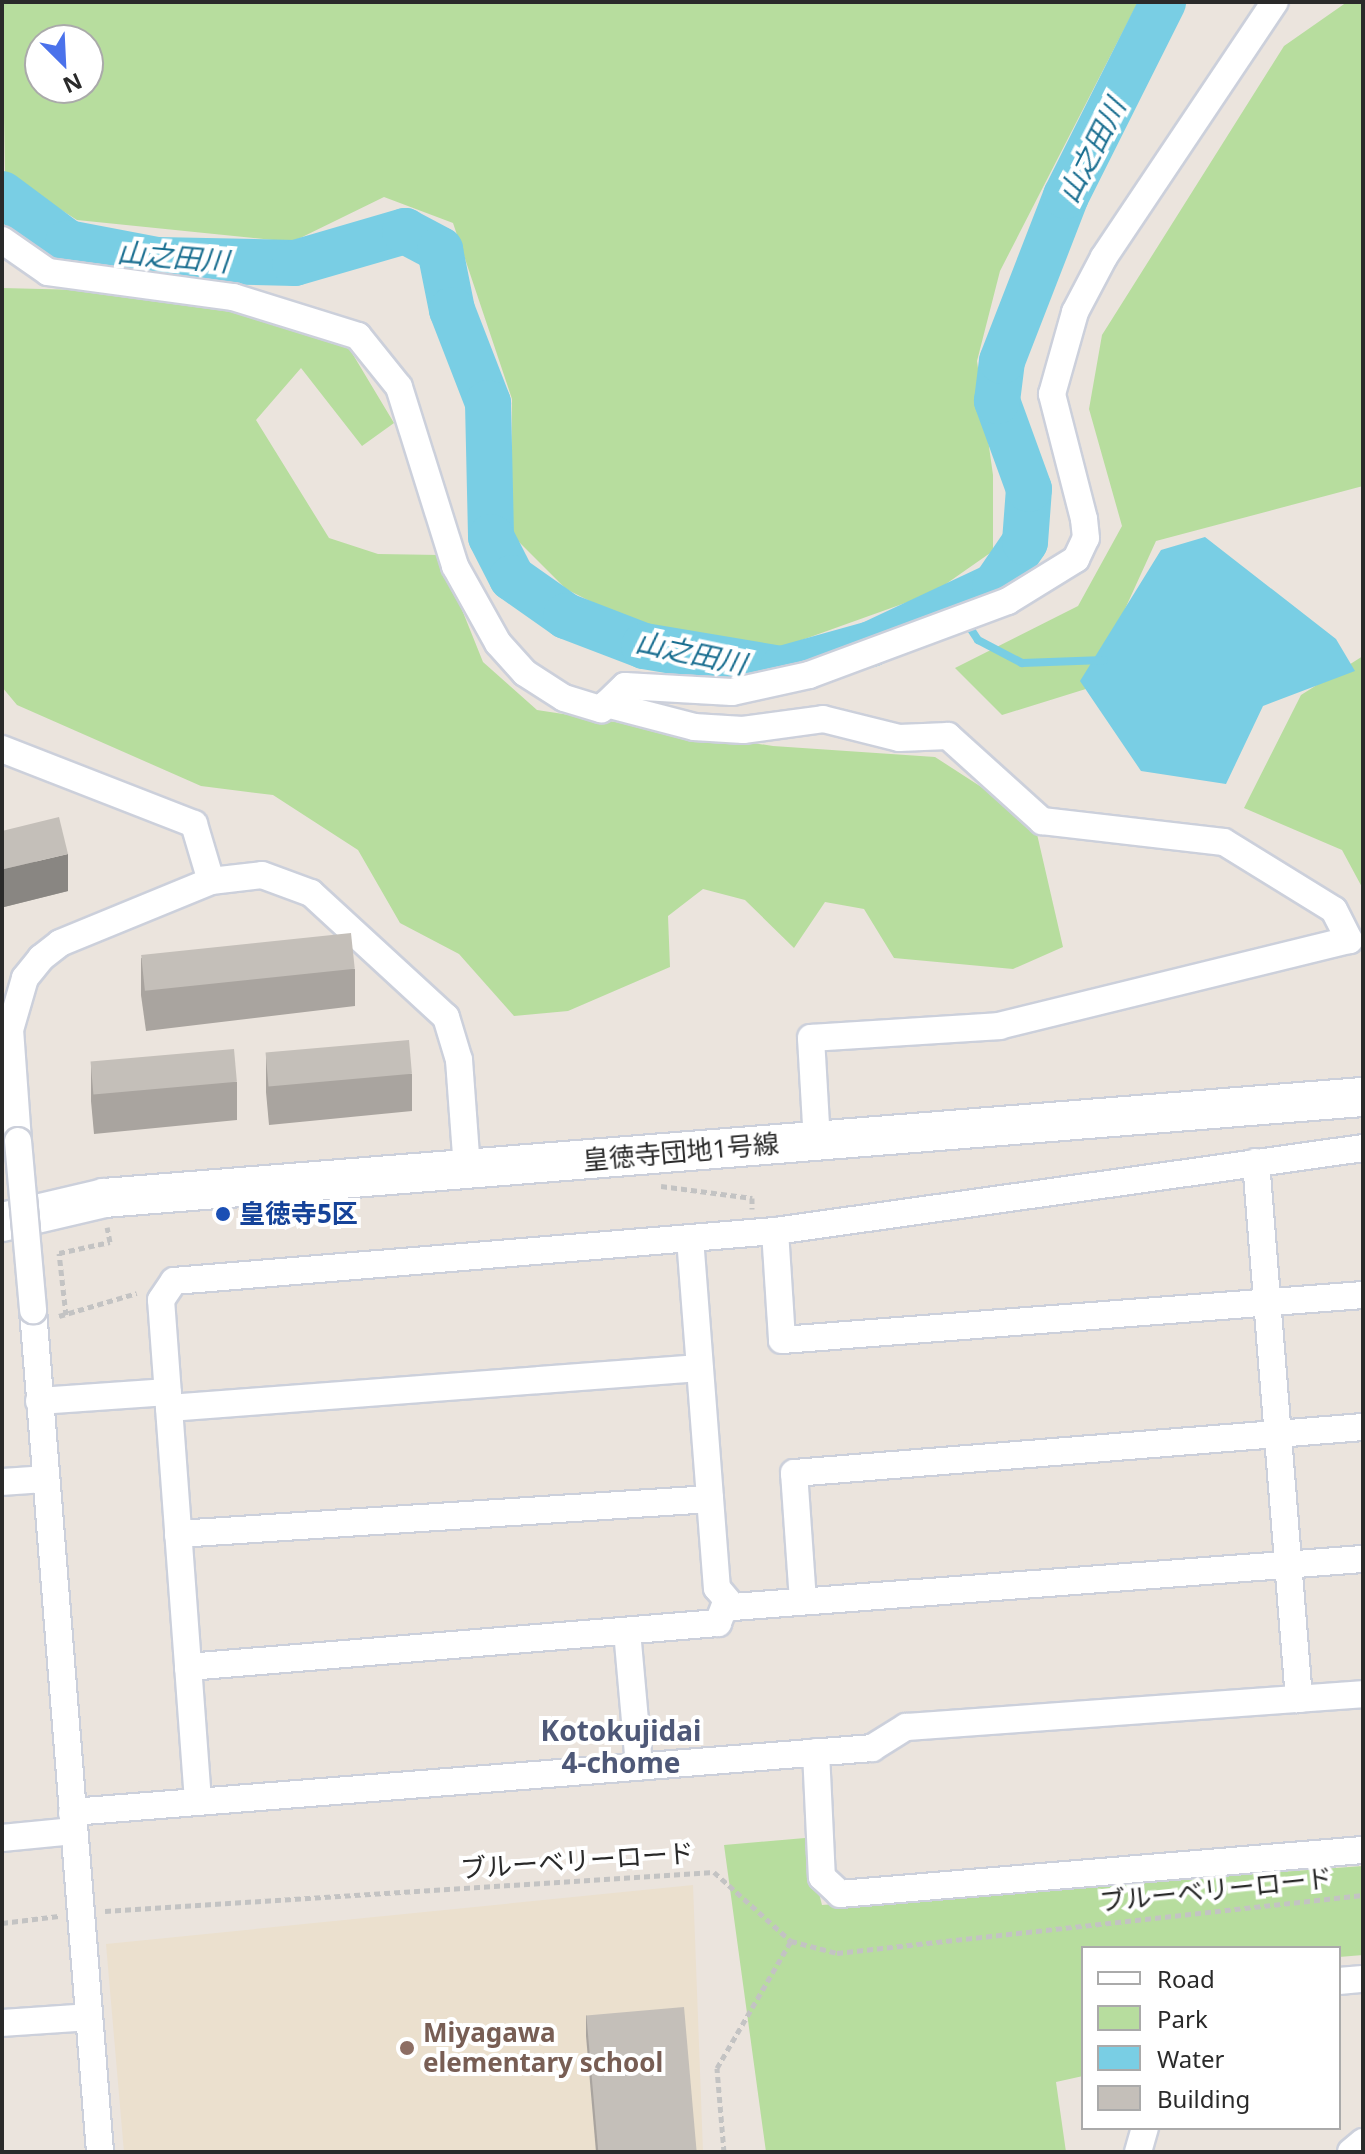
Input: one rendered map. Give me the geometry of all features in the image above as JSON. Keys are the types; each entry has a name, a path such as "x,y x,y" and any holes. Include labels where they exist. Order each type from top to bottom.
{"street":[{"path":"606,704 625,686 732,692 809,675 1008,601 1076,559 1086,538 1084,519 1052,394 1075,312 1104,257 1275,2"},
{"path":"2,240 48,272 233,297 358,336 399,387 455,566 498,643 564,698 606,704 694,727 743,730 823,719 899,738 948,736 1042,821 1224,842 1334,910 1349,940 1000,1026 811,1038 817,1141"},
{"path":"2,749 194,824 211,881"},
{"path":"100,2152 34,1316 12,1132 10,1030 25,978 60,943 211,881 262,875 311,893 435,1003 454,1035 467,1169"},
{"name":"皇徳寺団地1号線","path":"2,1222 104,1198 1363,1097"},
{"path":"198,1801 168,1400 165,1286 193,1278 690,1238 1363,1148"},
{"path":"1256,1162 1299,1699"},
{"path":"763,1228 782,1340 1363,1295"},
{"path":"690,1238 717,1588 726,1602"},
{"path":"39,1401 168,1400 699,1368"},
{"path":"803,1601 794,1473 1363,1427"},
{"path":"2,1482 46,1479"},
{"path":"178,1534 710,1499"},
{"path":"726,1602 803,1601 1363,1559"},
{"path":"188,1667 718,1623 726,1602"},
{"path":"627,1631 639,1766"},
{"path":"2,1838 73,1821 198,1801 872,1748 906,1727 1363,1694"},
{"path":"816,1752 822,1877 840,1894 1363,1850"},
{"path":"1341,1981 1363,1979"},
{"path":"2,2023 89,2017"},
{"path":"1138,2152 1144,2130"},
{"path":"1351,2152 1363,2142"}],"path":[{"path":"657,1183 752,1198 763,1228"},
{"path":"66,1315 59,1253 110,1242 106,1226"},
{"path":"34,1316 66,1315 165,1286"},
{"name":"ブルーベリーロード","path":"2,1923 81,1913 714,1872 791,1941 837,1953 1363,1895"},
{"path":"724,2152 717,2068 791,1941"}],"shaded area":[{"name":"Miyagawa elementary school","path":"693,1885 703,2152 124,2152 106,1944"}],"green space":[{"path":"2,2 1138,2 1000,271 977,361 993,475 993,551 933,593 774,650 647,630 566,589 511,534 512,399 453,223 384,197 292,242 77,220 5,174"},
{"path":"1347,2 1363,2 1363,486 1156,541 1089,688 1002,715 955,668 1078,606 1122,526 1089,409 1102,335 1284,46"},
{"path":"2,288 161,292 343,338 394,423 362,446 301,368 256,420 329,538 378,554 440,555 483,662 537,710 773,746 935,757 1034,821 1063,947 1013,969 894,958 864,909 825,902 794,948 745,900 703,889 668,916 670,967 568,1011 514,1016 459,954 400,923 358,850 273,795 201,786 17,705 2,687"},
{"path":"1363,656 1363,889 1342,850 1244,808 1301,695"},
{"path":"805,1838 822,1905 1363,1866 1363,1955 1341,1957 1341,1946 1081,1946 1081,2076 1056,2082 1066,2152 766,2152 724,1845"}],"water":[{"path":"1205,537 1336,639 1355,671 1263,706 1226,784 1141,771 1080,681 1161,550"}],"building":[{"path":"59,817 68,854 4,869 2,831"},
{"path":"351,933 355,969 145,991 141,955"},
{"path":"409,1040 412,1074 269,1086 266,1053"},
{"path":"234,1049 237,1082 93,1094 91,1062"},
{"path":"684,2007 697,2151 598,2152 586,2016"}],"waterway":[{"name":"山之田川","path":"2,194 68,243 157,260 295,263 405,231 440,250 452,310 488,403 491,537 512,578 566,616 644,646 782,669 871,644 995,586 1025,542 1029,489 997,401 1002,361 1066,196 1163,2"},
{"path":"955,605 978,640 1022,663 1104,660"}],"place":[{"name":"皇徳寺5区","path":"223,1214"},
{"name":"Miyagawa elementary school","path":"407,2048"}],"district":[{"name":"Kotokujidai 4-chome","path":"621,1746"}]}
